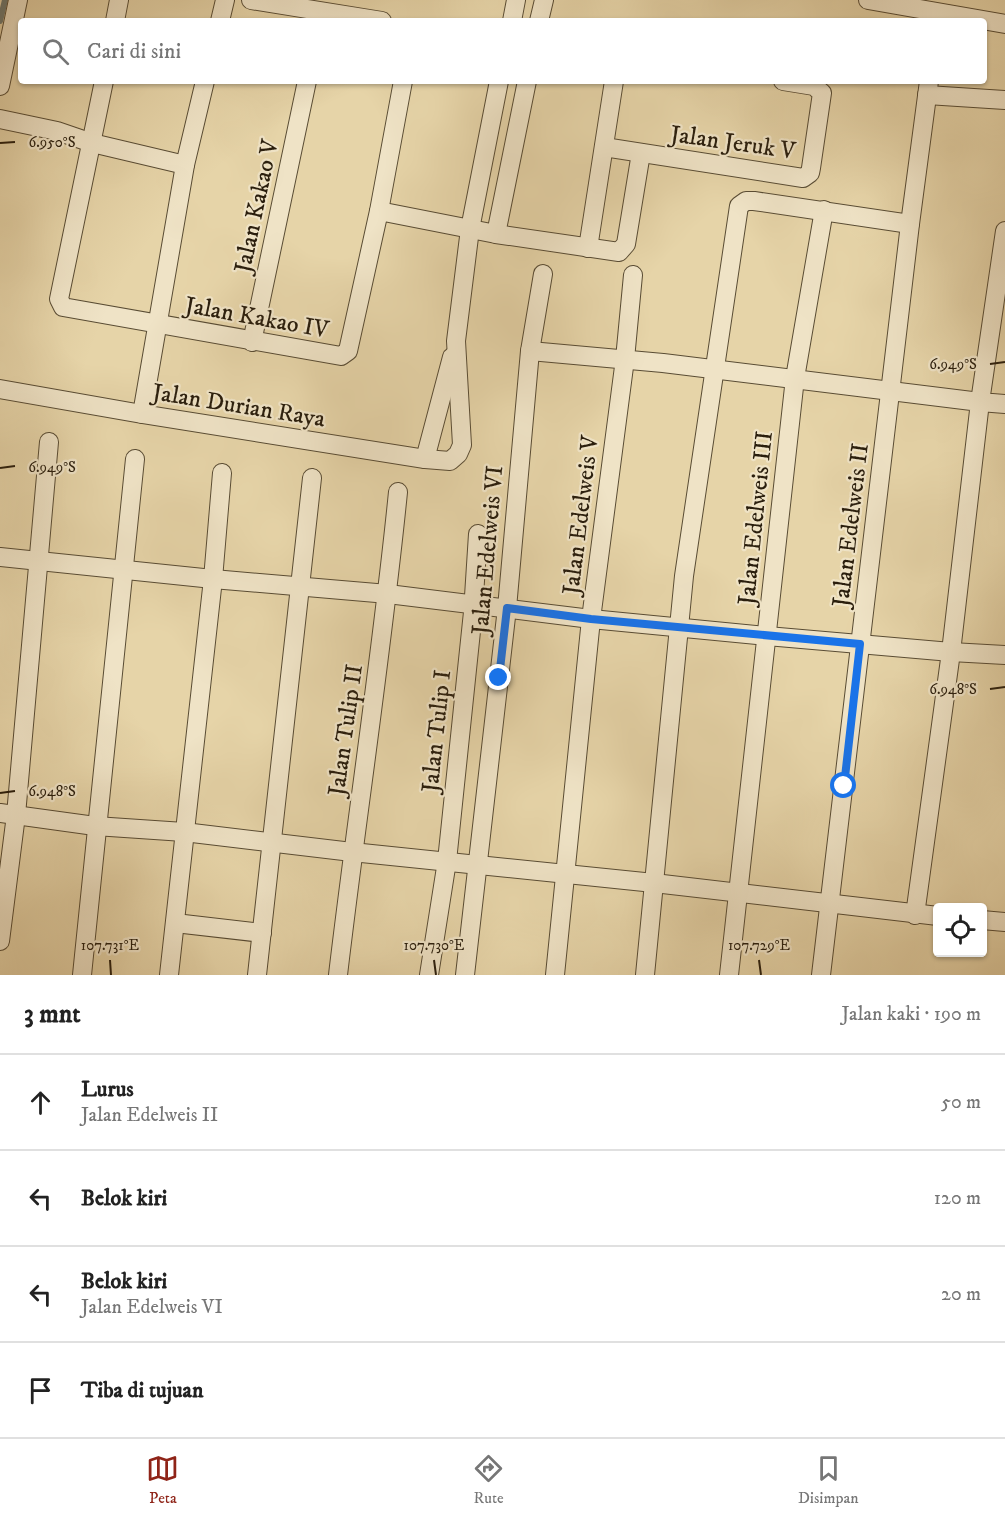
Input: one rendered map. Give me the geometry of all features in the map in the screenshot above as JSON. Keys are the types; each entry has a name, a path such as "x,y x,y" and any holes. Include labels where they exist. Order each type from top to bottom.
{"street":[{"path":"0,86 18,0"},
{"path":"116,18 119,0"},
{"path":"221,18 225,0"},
{"path":"251,0 321,16 345,18"},
{"path":"513,18 516,0"},
{"path":"540,18 544,0"},
{"path":"868,0 941,17"},
{"path":"987,22 1005,24"},
{"path":"92,142 103,84"},
{"path":"142,414 185,165 204,84"},
{"name":"Jalan Kakao V","path":"252,342 306,84"},
{"path":"402,84 380,211 483,231 619,252 626,244 641,153"},
{"path":"483,231 500,84"},
{"path":"425,459 483,231 526,84"},
{"path":"588,248 614,84"},
{"name":"Jalan Jeruk V","path":"604,147 803,178 810,173 822,93 814,86 802,84"},
{"path":"928,88 1005,99"},
{"name":"Jalan Edelweis II","path":"821,975 928,88"},
{"path":"0,119 57,131 185,165"},
{"name":"Jalan Kakao IV","path":"92,142 59,299 63,307 252,342 345,355 348,351 380,211"},
{"path":"645,975 684,576 739,206 746,201 824,210 910,224"},
{"name":"Jalan Edelweis III","path":"729,975 795,378 824,210"},
{"path":"915,915 951,652 980,402 1005,231"},
{"name":"Jalan Edelweis VI","path":"465,975 462,863 490,606 543,274"},
{"name":"Jalan Edelweis V","path":"555,975 591,619 625,359 633,275"},
{"name":"Jalan Durian Raya","path":"0,389 142,414 450,461 458,454 462,445 456,341"},
{"path":"530,351 625,359 1005,404"},
{"path":"0,941 8,814 39,560 49,442"},
{"path":"81,975 135,459"},
{"path":"169,975 213,579 222,473"},
{"path":"257,975 312,478"},
{"name":"Jalan Tulip II","path":"338,975 352,852 388,594 398,492"},
{"path":"478,534 490,606"},
{"path":"0,557 388,594 591,619 1005,655"},
{"name":"Jalan Tulip I","path":"462,863 490,606"},
{"path":"8,814 95,826 184,832 738,892 933,916"},
{"path":"429,975 462,863"},
{"path":"987,920 1005,922"},
{"path":"175,923 262,933"}],"waterway":[{"path":"0,21 5,0"}],"route":[{"path":"499,678 507,608 591,619 860,644 844,786"}]}
